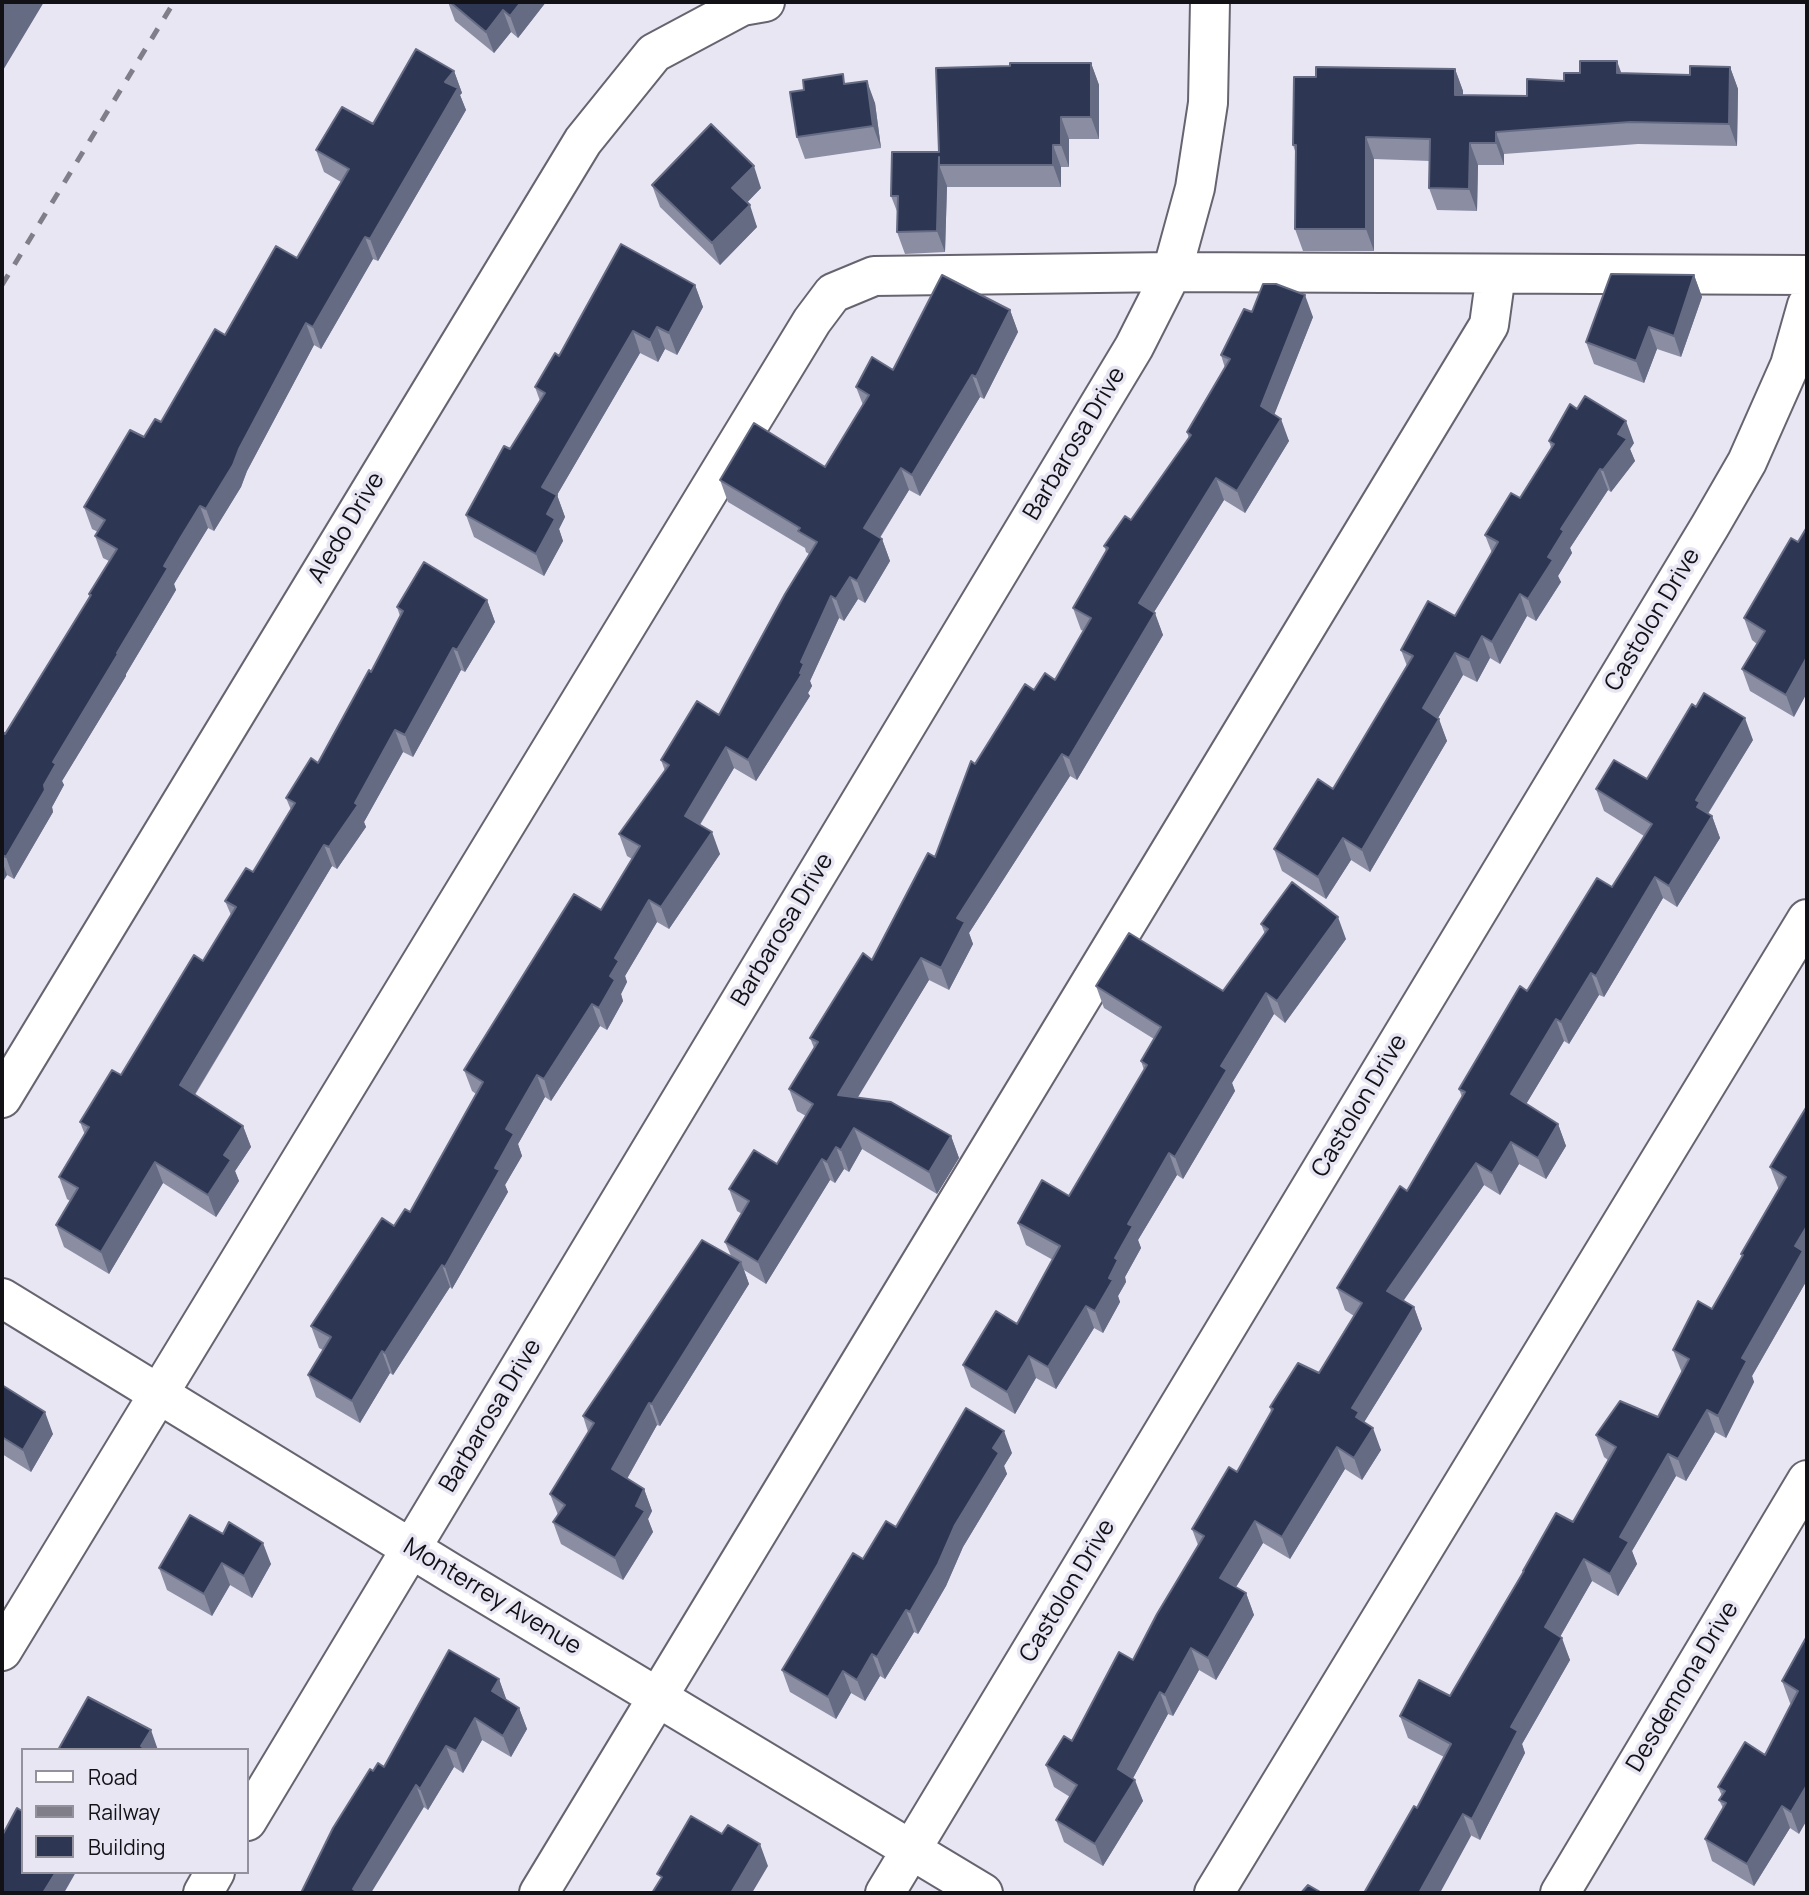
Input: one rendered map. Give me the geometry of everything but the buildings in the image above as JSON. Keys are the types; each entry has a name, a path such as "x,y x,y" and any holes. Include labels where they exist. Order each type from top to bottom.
{"street":[{"name":"Barbarosa Drive","path":"248,1819 1119,370 1172,272 1195,188 1209,103 1210,2"},
{"name":"Aledo Drive","path":"2,1098 583,141 654,53 754,4"},
{"path":"2,1651 811,321 833,293 874,276 1172,272 1807,275"},
{"path":"539,1893 1489,325 1496,274"},
{"name":"Castolon Drive","path":"885,1893 1716,516 1747,462 1790,365 1807,305"},
{"path":"1214,1893 1807,919"},
{"name":"Monterrey Avenue","path":"2,1298 983,1893"},
{"name":"Desdemona Drive","path":"1560,1893 1807,1480"},
{"path":"203,1893 214,1874"}],"railway":[{"path":"2,285 174,2"}]}
